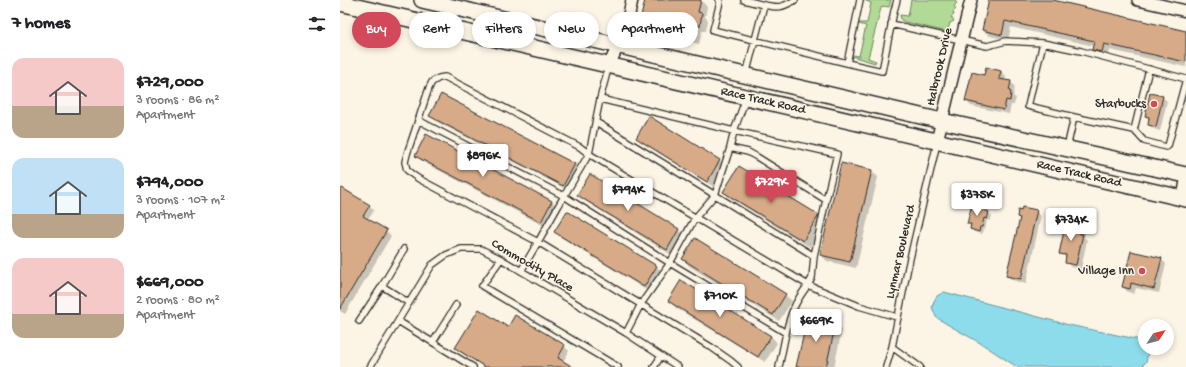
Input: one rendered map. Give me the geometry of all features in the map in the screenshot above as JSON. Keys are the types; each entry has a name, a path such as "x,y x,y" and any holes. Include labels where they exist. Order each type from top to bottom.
{"main road":[{"path":"415,12 418,0"},
{"name":"Race Track Road","path":"422,0 607,43"},
{"name":"Race Track Road","path":"340,3 409,19"},
{"name":"Race Track Road","path":"464,32 1184,199"},
{"name":"Race Track Road","path":"627,48 942,121 1186,175"}],"street":[{"path":"629,12 632,0"},
{"name":"Halbrook Drive","path":"937,141 970,0"},
{"path":"1138,0 1165,3 1186,11"},
{"path":"609,65 617,48"},
{"path":"1184,199 1186,181"}],"lane":[{"path":"719,0 720,2 713,30 882,71 897,0"},
{"path":"744,0 779,8 795,0"},
{"path":"847,63 860,0"},
{"path":"746,75 764,5"},
{"path":"891,24 986,46 1006,41 1043,43 1081,51 1186,79 1168,146 1166,147 1144,141 1134,130 1028,106 1043,43"},
{"path":"521,271 590,154 600,99 609,65"},
{"path":"1134,130 1149,69"},
{"path":"738,367 732,361 711,347 538,242 419,179 407,170 406,162 418,120 432,82 439,78 445,77 580,147 808,285 859,306 898,317"},
{"path":"626,333 641,304 670,263 695,218 715,195 746,97"},
{"path":"600,99 837,154 814,256 812,278 799,296 791,313 779,367"},
{"path":"1067,149 1074,117"},
{"path":"418,120 564,196 670,263 786,333"},
{"path":"596,122 814,256"},
{"name":"Lynmar Boulevard","path":"886,367 892,347 908,267 937,141"},
{"path":"730,148 748,152 826,200"},
{"path":"359,321 404,249"},
{"name":"Commodity Place","path":"370,367 432,266 446,255 461,249 481,249 501,259 626,333 678,367"},
{"path":"501,259 482,286 618,367"},
{"path":"382,286 409,303"},
{"path":"433,342 456,305"},
{"path":"398,321 473,367"},
{"path":"892,347 920,367"},
{"path":"654,367 661,356"}],"green space":[{"path":"864,0 891,0 889,7 883,6 881,8 868,58 876,61 875,63 851,56 859,56 866,26 859,23 867,23 871,3"},
{"path":"911,0 956,0 955,1 957,3 954,6 956,9 953,12 954,15 951,17 954,21 950,23 947,32 901,20 900,15 908,16"}],"water":[{"path":"944,292 1069,325 1138,339 1138,355 1148,355 1146,362 1141,367 1017,367 936,317 932,307 937,296"}],"building":[{"path":"645,0 701,0 698,12 642,12"},
{"path":"989,0 1053,0 1186,31 1186,62 1104,44 1102,52 1092,50 1094,41 1005,21 1002,35 982,30"},
{"path":"698,12 702,13 700,26 698,26"},
{"path":"986,67 1001,71 999,79 1011,81 1009,91 1011,92 1010,101 1006,100 1004,110 965,101 972,72 984,75"},
{"name":"Starbucks","path":"1150,93 1163,96 1156,127 1148,125 1149,117 1145,116"},
{"path":"441,94 575,164 563,186 429,116"},
{"path":"649,116 720,160 707,182 636,138"},
{"path":"426,134 552,201 541,222 415,156"},
{"path":"841,163 872,170 850,262 820,255"},
{"path":"739,166 819,215 803,241 723,192"},
{"path":"590,174 679,229 667,250 577,195"},
{"path":"342,188 370,205 363,216 387,230 340,309 340,191"},
{"path":"972,204 983,205 986,207 985,211 989,212 987,219 984,218 979,232 970,229 971,224 967,224"},
{"path":"1022,207 1037,210 1021,279 1006,276 1020,218 1017,217 1018,210 1021,211"},
{"path":"567,211 657,266 644,287 554,232"},
{"path":"1066,221 1082,225 1080,234 1083,234 1076,265 1065,263 1066,255 1059,254"},
{"path":"695,238 786,294 773,315 682,259"},
{"name":"Village Inn","path":"1131,251 1162,258 1154,289 1131,283 1130,289 1122,287"},
{"path":"681,280 771,336 758,357 668,301"},
{"path":"479,309 508,327 515,315 565,345 558,358 573,367 485,367 455,348"},
{"path":"808,316 836,323 826,367 796,367"}],"place":[{"name":"Starbucks","path":"1154,104"},
{"name":"Village Inn","path":"1142,271"}]}
